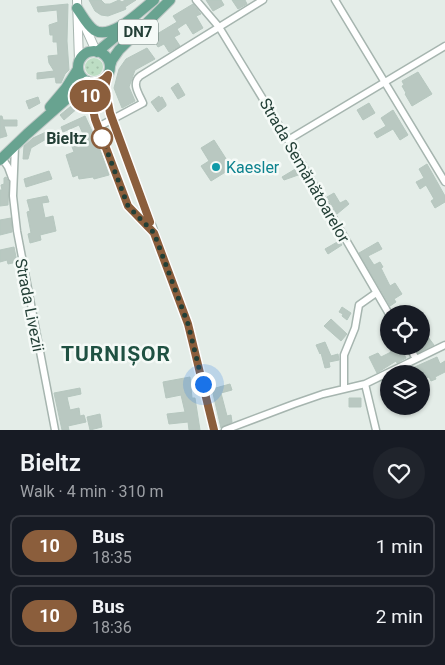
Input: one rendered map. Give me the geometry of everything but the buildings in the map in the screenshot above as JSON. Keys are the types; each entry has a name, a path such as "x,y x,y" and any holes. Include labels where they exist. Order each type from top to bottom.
{"main road":[{"path":"77,4 92,28 97,32 106,33 114,30 154,0"},
{"name":"DN7","path":"27,134 60,95 86,54 97,52 160,0"},
{"name":"DN7","path":"1,159 87,81 100,82 109,71 112,60 119,50 170,0"},
{"name":"DN7","path":"97,52 106,57 109,71"},
{"path":"79,65 80,75 87,81"}],"street":[{"name":"Strada Semănătoarelor","path":"196,0 219,27 288,140 383,305"},
{"path":"98,127 143,103 135,83 136,79 263,0"},
{"path":"335,0 445,182"},
{"path":"77,4 97,52"},
{"path":"77,4 79,65"},
{"path":"288,140 445,46"},
{"path":"109,71 105,87 112,120 188,324 214,430"},
{"path":"87,81 93,112 128,206 154,233"},
{"name":"Strada Livezii","path":"15,146 14,212 55,430"},
{"name":"Strada Livezii","path":"1,159 8,166 13,179"},
{"path":"344,389 344,355 355,328 359,304 376,294"},
{"path":"225,430 294,404 365,384 445,345"},
{"path":"414,355 416,359"},
{"path":"365,384 376,430"}],"green space":[{"path":"94,58 100,61 103,67 100,73 94,76 88,73 85,67 88,61"}],"bus line":[{"name":"10","path":"150,222 110,113 105,87 108,75 100,82 87,82 95,119 128,206 154,233 188,324 214,430"}],"place":[{"name":"Bieltz","path":"102,138"},
{"name":"Kaesler","path":"216,167"}],"district":[{"name":"TURNIȘOR","path":"116,354"}],"route":[{"path":"102,138 128,206 154,233 188,324 203,384"}]}
